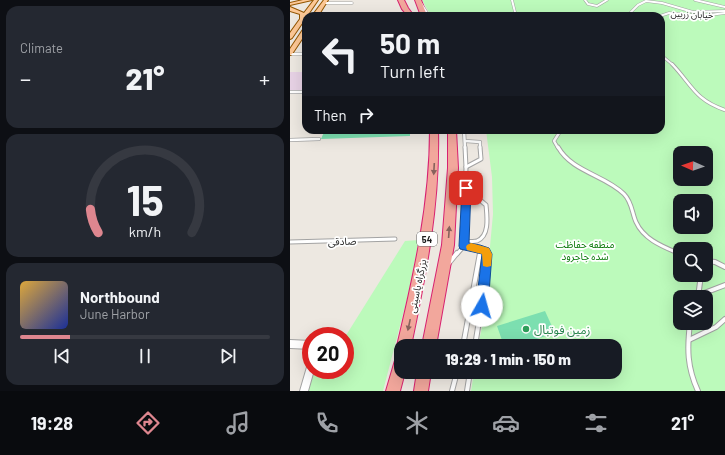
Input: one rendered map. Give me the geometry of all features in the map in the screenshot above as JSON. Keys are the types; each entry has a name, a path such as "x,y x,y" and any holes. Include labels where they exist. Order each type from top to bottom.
{"highway":[{"path":"401,0 408,12"},
{"path":"418,0 422,12"},
{"path":"410,4 411,12"},
{"name":"بزرگراه یاسینی","path":"406,339 426,245 434,168 434,134"},
{"name":"54","path":"430,339 448,245 453,168 452,134"},
{"path":"392,391 396,379"},
{"path":"421,391 423,379"}],"main road":[{"path":"290,4 310,0"},
{"path":"308,12 316,0"},
{"path":"318,12 325,2"},
{"path":"290,9 302,13"},
{"path":"291,34 302,20"},
{"path":"290,54 302,35"}],"street":[{"path":"290,344 302,345"},
{"path":"304,391 308,379"}],"lane":[{"path":"418,0 426,12"},
{"path":"512,0 515,12"},
{"path":"585,0 588,4 597,6 607,0"},
{"path":"632,12 643,2 649,0 659,1 688,11 725,12"},
{"path":"695,0 725,8"},
{"path":"325,2 352,3"},
{"name":"خیابان زربین","path":"665,14 669,13 702,16 725,12"},
{"path":"290,54 302,54"},
{"path":"665,58 672,63 699,98 710,105 725,110"},
{"path":"290,92 302,92"},
{"path":"443,271 464,246 466,199 464,134"},
{"path":"558,134 554,141 571,163 616,188 626,196 632,206 637,223 645,236 661,246 673,251"},
{"path":"290,140 319,139"},
{"path":"465,141 480,142 481,151 481,159 466,167"},
{"path":"464,241 478,240 484,235 487,224 486,205 480,200 466,199"},
{"name":"صادقی","path":"290,242 395,239"},
{"path":"464,246 485,251 487,261 476,339"},
{"path":"464,339 480,249"},
{"path":"713,262 725,267"},
{"path":"713,290 725,285"},
{"path":"689,340 716,327 725,319"},
{"path":"690,330 687,349 692,376 698,391"},
{"path":"452,391 456,379"},
{"path":"467,391 469,379"}],"shaded area":[{"path":"290,72 302,72 302,90 290,90"}],"green space":[{"name":"منطقه حفاظت شده جاجرود","path":"422,0 725,0 725,391 471,391 473,379 622,379 622,339 479,339 483,322 493,214 492,177 487,134 665,134 665,12 429,12"},
{"path":"323,134 410,134 410,136 321,139"},
{"path":"419,240 408,295 397,339 394,339 394,349 383,391 308,391 311,379 354,379 354,327 351,327 405,241"},
{"name":"زمین فوتبال","path":"545,311 555,333 537,339 502,339 497,326"}],"slow traffic":[{"path":"471,247 485,251 487,254 487,263"}],"place":[{"name":"زمین فوتبال","path":"526,329"}],"route":[{"path":"466,188 464,246 480,249 485,251 487,254 482,306"}]}
